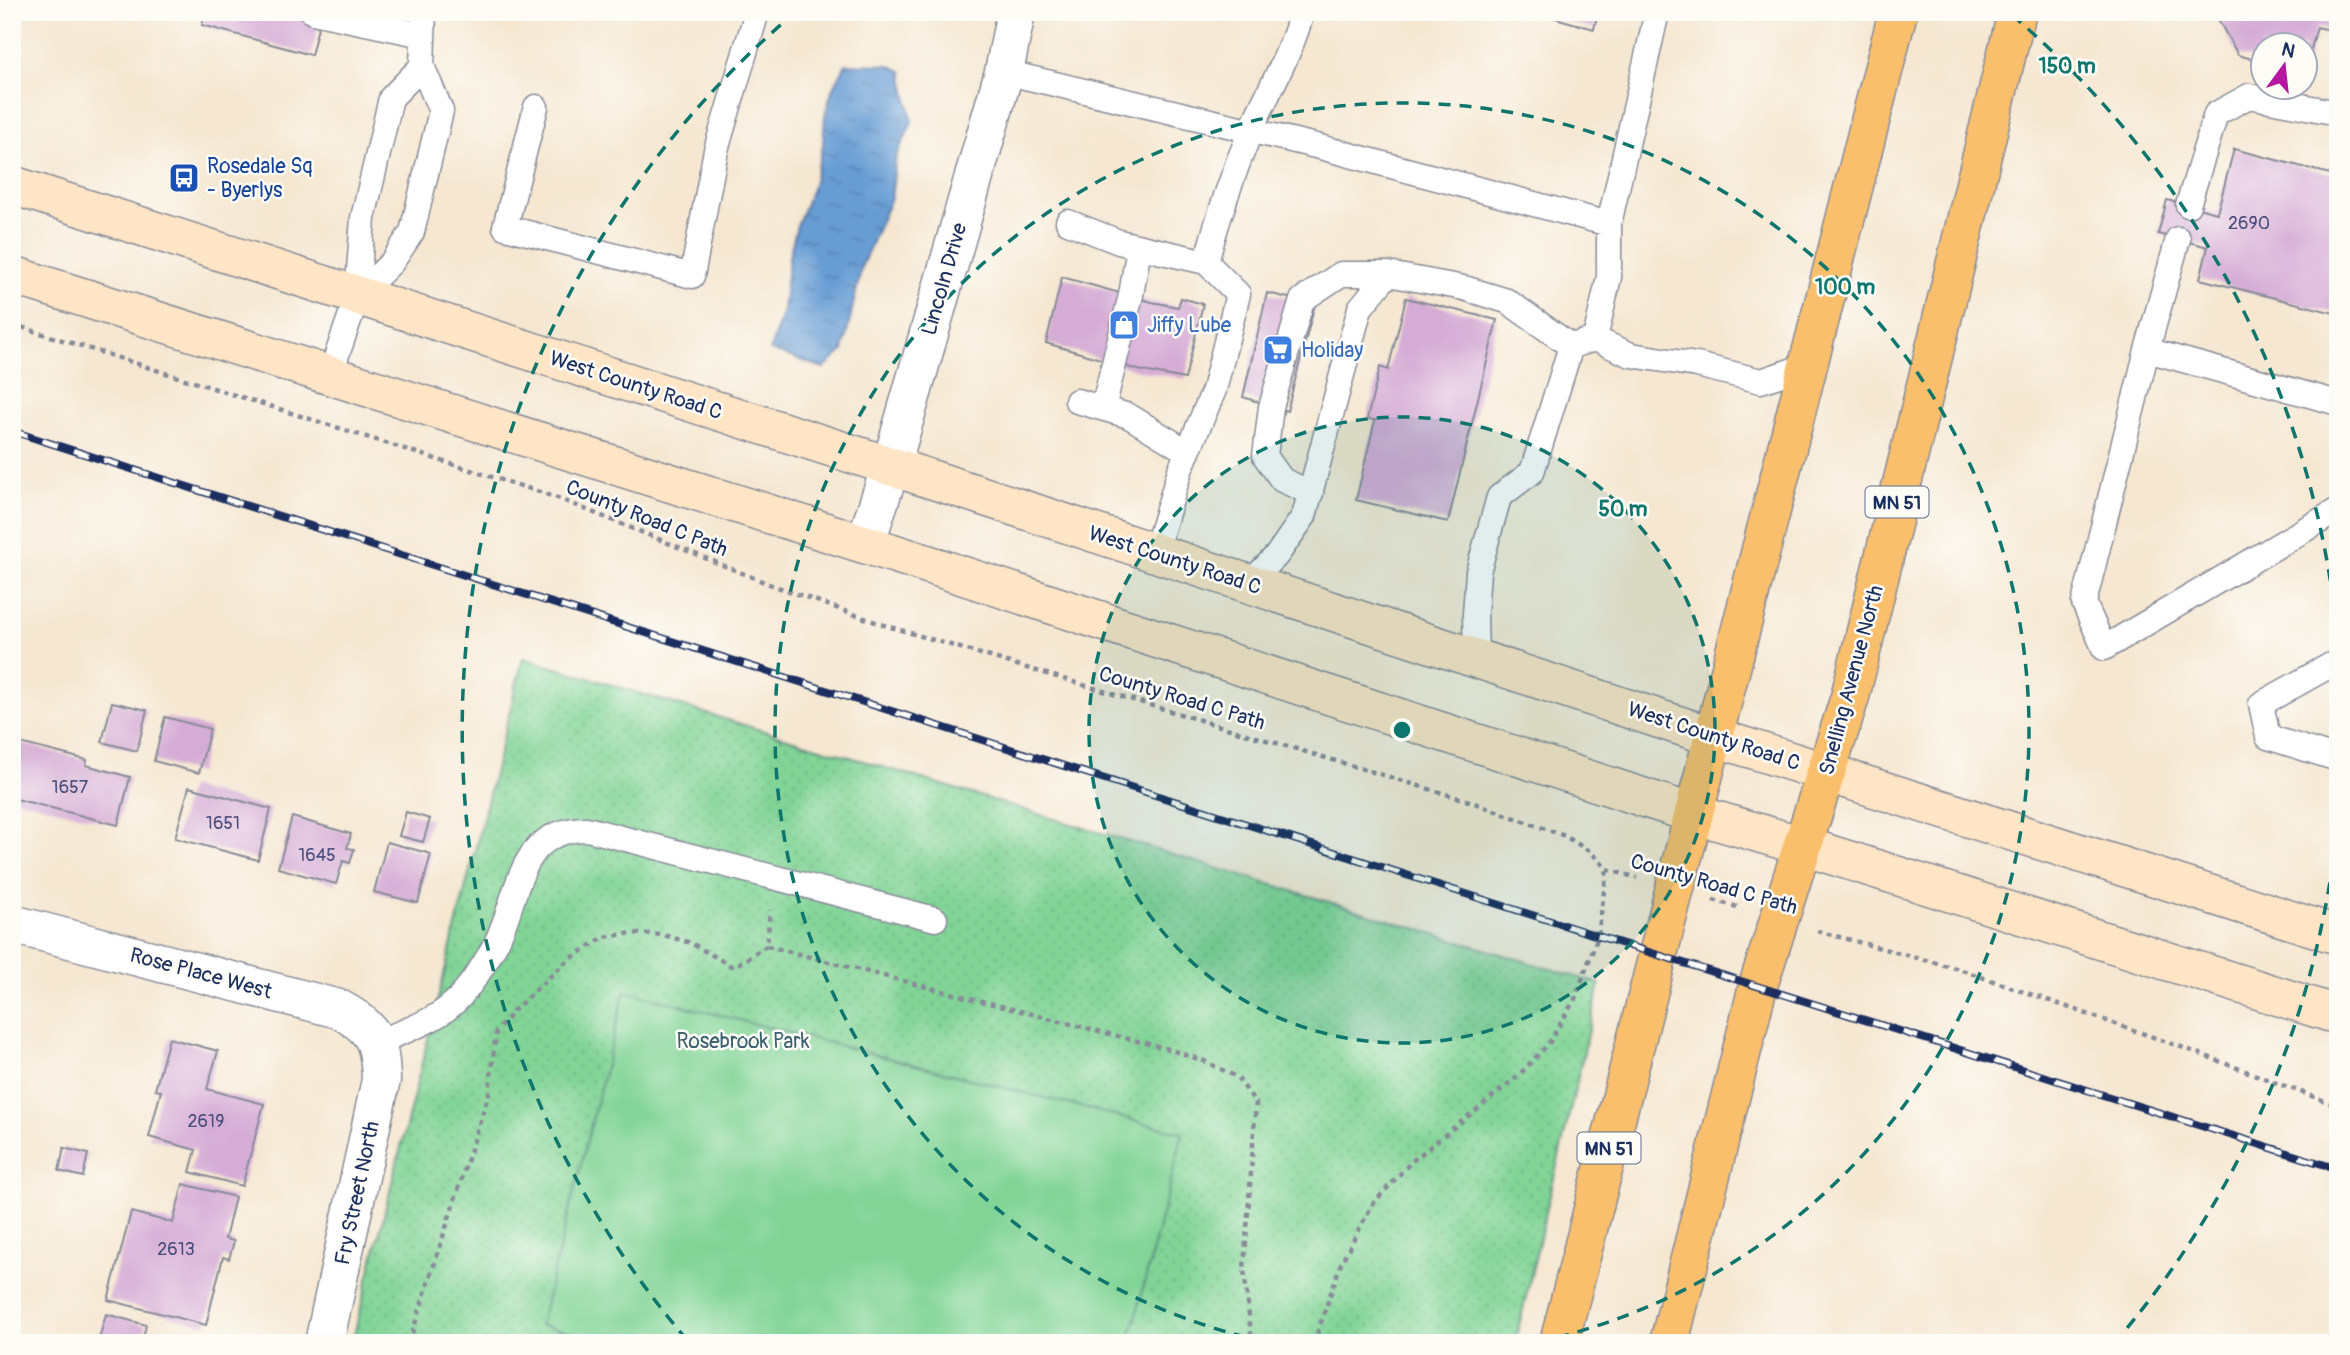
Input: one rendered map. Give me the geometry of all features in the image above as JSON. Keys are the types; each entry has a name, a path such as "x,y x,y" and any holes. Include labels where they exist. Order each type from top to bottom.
{"highway":[{"name":"MN 51","path":"1559,1343 1898,12"},
{"name":"Snelling Avenue North","path":"1669,1343 1758,986 1850,697 2017,12"}],"main road":[{"name":"West County Road C","path":"12,185 891,466 1714,737 2338,935"},
{"path":"12,275 865,544 1694,814 2338,1015"}],"street":[{"name":"Lincoln Drive","path":"865,544 891,466 1004,72 1016,12"},
{"name":"Rose Place West","path":"12,924 339,1009 363,1022 376,1043"},
{"name":"Fry Street North","path":"324,1343 381,1080 376,1043"}],"lane":[{"path":"313,12 424,24 422,66 441,111 412,232 392,262 357,297"},
{"path":"536,107 505,227 692,276 716,150 757,12"},
{"path":"1206,262 1217,219 1251,130 1296,36 1302,12"},
{"path":"1595,339 1609,277 1609,224 1657,12"},
{"path":"330,375 357,297 363,218 391,98 422,66"},
{"path":"1004,72 1251,130 1609,224"},
{"path":"2188,205 2216,114 2249,96 2338,113"},
{"path":"1068,222 1119,242 1206,262 1238,294 1214,390 1180,470 1155,553"},
{"path":"2178,239 2147,350 2084,603 2104,648 2338,510"},
{"path":"1102,408 1128,308 1139,247"},
{"path":"1311,493 1282,480 1265,456 1271,407 1302,300 1342,274 1388,274 1464,288 1507,301 1571,346"},
{"path":"1249,584 1277,555 1304,516 1360,308 1388,274"},
{"path":"1571,346 1595,339 1631,355 1697,365 1761,381 1808,365"},
{"path":"1476,659 1475,614 1479,572 1499,497 1532,472 1571,346"},
{"path":"2147,350 2338,403"},
{"path":"1077,401 1129,416 1188,452"},
{"path":"2338,661 2260,704 2268,737 2338,759"},
{"path":"376,1043 434,1019 459,998 496,942 523,868 536,847 552,835 568,829 587,829 935,919"}],"path":[{"name":"County Road C Path","path":"12,324 555,497 769,584 884,625 1469,801 1564,836 1592,853 1607,869 1855,942 1879,946 1959,969 2187,1049 2338,1106"},
{"path":"1314,1343 1341,1263 1372,1205 1412,1162 1518,1076 1549,1043 1575,999 1598,936 1607,869"},
{"path":"767,946 773,877"},
{"path":"409,1343 489,1093 496,1032 513,1011 566,962 604,937 633,933 664,936 691,943 731,966 745,962 754,952 767,946 1168,1049 1202,1060 1237,1077 1255,1102 1244,1269 1252,1343"}],"green space":[{"name":"Rosebrook Park","path":"523,658 1600,984 1515,1343 352,1343"},
{"path":"625,991 1183,1133 1129,1343 611,1343 540,1325"}],"water":[{"path":"846,64 889,65 902,71 912,122 896,157 891,198 862,265 843,351 824,368 770,350 783,310 789,257 797,225 812,189 823,145 825,116 832,90"}],"building":[{"path":"205,12 322,12 311,55 202,25"},
{"path":"1534,12 1598,12 1594,29"},
{"path":"2214,12 2338,12 2338,32 2317,27 2316,32 2248,32 2248,58 2238,55"},
{"path":"2234,149 2338,176 2338,314 2200,279 2208,247 2158,234 2167,200 2217,213"},
{"name":"Jiffy Lube","path":"1062,277 1178,307 1181,298 1203,304 1185,379 1138,370 1046,343"},
{"name":"Holiday","path":"1267,293 1315,304 1287,411 1243,397"},
{"name":"Holiday","path":"1406,298 1497,320 1448,522 1356,500 1375,420 1367,419 1380,367 1388,370"},
{"path":"112,702 147,710 137,751 102,742"},
{"path":"165,717 210,729 199,773 154,761"},
{"path":"12,741 87,760 86,765 130,777 118,825 12,798"},
{"path":"189,787 271,809 258,860 175,838"},
{"path":"406,812 430,819 423,842 399,836"},
{"path":"292,817 351,834 347,848 354,849 350,863 343,861 336,884 278,868"},
{"path":"387,842 431,854 418,903 374,892"},
{"path":"169,1038 218,1051 207,1089 264,1104 242,1186 190,1172 196,1150 149,1137 161,1091 155,1090"},
{"path":"64,1148 88,1154 83,1177 59,1171"},
{"path":"183,1184 235,1197 225,1239 234,1241 229,1259 223,1257 206,1325 108,1300 131,1212 173,1223"},
{"path":"106,1314 146,1325 142,1343 98,1343"}],"railway":[{"path":"12,431 2338,1169"}],"place":[{"name":"Rosedale Sq - Byerlys","path":"184,178"},
{"name":"Jiffy Lube","path":"1124,325"},
{"name":"Holiday","path":"1278,350"}]}
